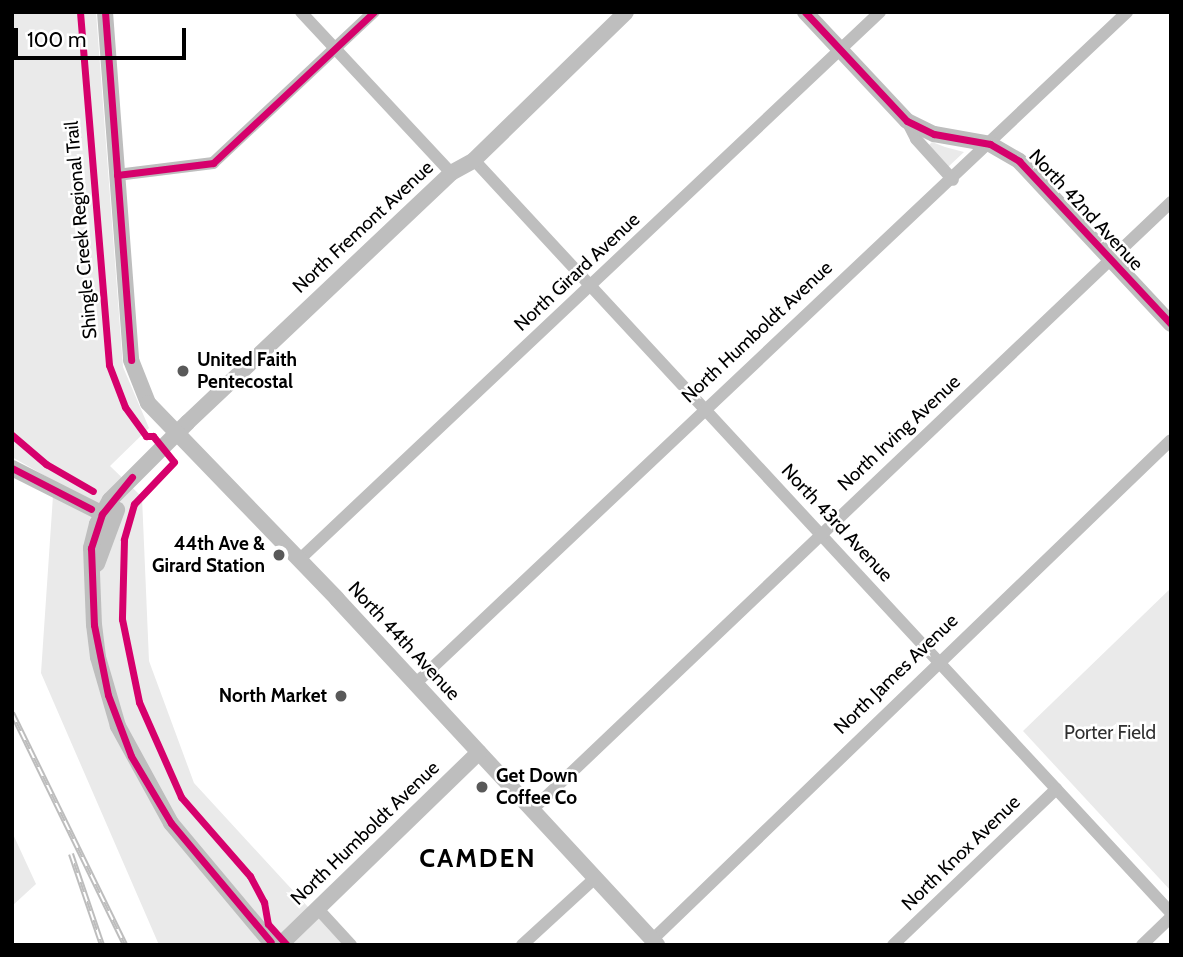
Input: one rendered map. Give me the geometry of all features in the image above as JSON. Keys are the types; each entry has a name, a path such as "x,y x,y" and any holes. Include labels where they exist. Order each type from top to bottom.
{"street":[{"path":"301,12 451,173"},
{"path":"117,175 213,163 374,12"},
{"name":"North Fremont Avenue","path":"108,516 132,477 174,435 451,173 474,160 626,12"},
{"name":"North 42nd Avenue","path":"805,12 907,121 916,139 953,180"},
{"name":"North Girard Avenue","path":"300,559 880,12"},
{"name":"North Humboldt Avenue","path":"415,684 705,409 953,180 1127,12"},
{"name":"North 44th Avenue","path":"110,13 117,175 131,360 148,403 174,435 300,559 655,942"},
{"name":"North 42nd Avenue","path":"907,121 934,134 989,144 1019,161 1171,324"},
{"name":"North 43rd Avenue","path":"474,160 1171,915"},
{"name":"North Irving Avenue","path":"533,809 820,533 1171,202"},
{"name":"North James Avenue","path":"655,942 937,660 1171,440"},
{"path":"12,468 108,516 91,548 98,657 131,756 171,823 273,945"},
{"name":"North Humboldt Avenue","path":"280,945 479,752"},
{"name":"North Knox Avenue","path":"893,945 1056,789"},
{"path":"522,945 595,878"},
{"path":"318,909 351,945"},
{"path":"1142,945 1171,915"}],"green space":[{"path":"12,12 96,12 123,367 149,428 110,466 142,497 149,661 194,783 343,945 159,945 41,673 54,481 12,457"},
{"path":"932,142 964,152 948,167 928,146"},
{"name":"Porter Field","path":"1171,588 1171,891 1023,731"},
{"path":"12,832 36,884 12,906"}],"railway":[{"path":"12,713 125,945"},
{"path":"71,854 102,945"}],"cycle path":[{"name":"Shingle Creek Regional Trail","path":"80,12 109,365 125,407 146,436"},
{"path":"105,12 131,360"},
{"path":"117,175 213,163 374,12"},
{"path":"805,12 907,121 934,134 990,144 1019,161 1171,324"},
{"path":"12,435 46,464 93,491"},
{"path":"146,436 153,436 174,462 134,504 124,540 122,619 139,702 181,797 250,876 264,902 268,924 287,945"},
{"path":"12,468 91,509"},
{"path":"132,477 102,514 91,548 94,625 108,695 131,756 171,823 271,942"}],"place":[{"name":"United Faith Pentecostal","path":"183,371"},
{"name":"44th Ave & Girard Station","path":"279,555"},
{"name":"North Market","path":"341,696"},
{"name":"Get Down Coffee Co","path":"482,787"}],"district":[{"name":"CAMDEN","path":"478,859"}]}
